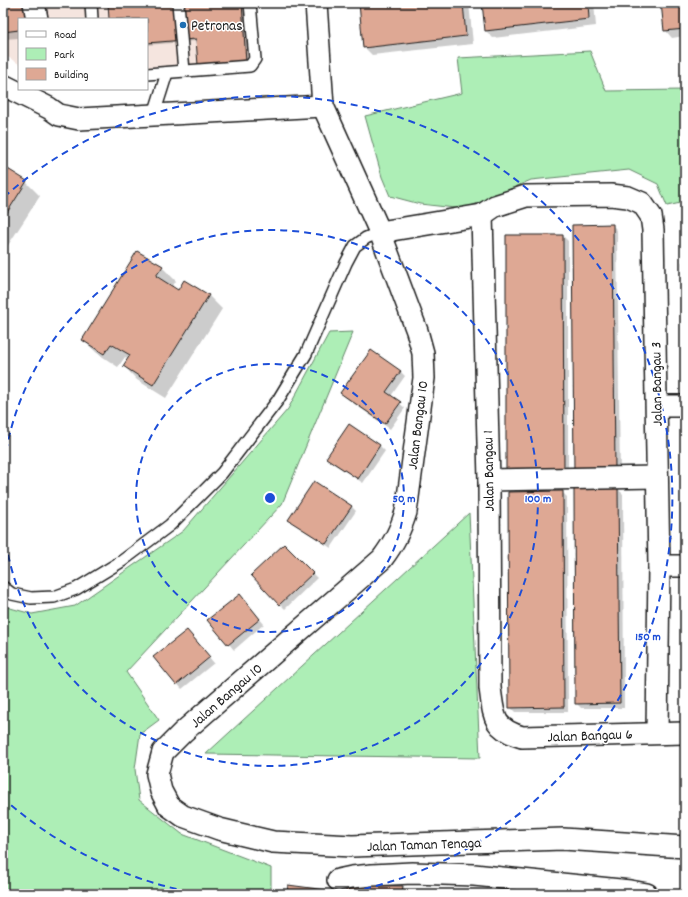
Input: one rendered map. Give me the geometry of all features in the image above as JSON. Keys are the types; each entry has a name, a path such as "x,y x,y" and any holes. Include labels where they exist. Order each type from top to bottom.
{"street":[{"path":"34,3 37,18"},
{"name":"Jalan Bangau 10","path":"169,806 161,791 157,774 163,752 189,727 382,558 393,544 401,530 406,512 424,378 423,353 417,331 380,232 323,106 316,3"},
{"path":"3,85 18,89"},
{"path":"20,90 48,98 60,115 79,119 323,106"},
{"name":"Jalan Bangau 3","path":"482,215 495,206 526,196 611,195 628,197 642,203 651,216 653,230 659,566 657,733"},
{"path":"380,232 482,215"},
{"name":"Jalan Bangau 1","path":"482,215 489,480 490,688 494,714 498,725"},
{"path":"657,406 685,406"},
{"path":"489,480 657,478"},
{"path":"659,566 685,566"},
{"name":"Jalan Bangau 6","path":"498,725 510,733 522,737 685,733"},
{"name":"Jalan Taman Tenaga","path":"169,806 183,816 219,829 272,842 352,846 562,839 685,847"},
{"path":"338,880 372,875 412,873 474,875 647,894"}],"lane":[{"path":"91,3 92,18"},
{"path":"178,3 184,71"},
{"path":"148,74 250,66 255,59 250,3"},
{"path":"154,114 167,72"},
{"path":"3,587 12,594 31,598 54,597 76,590 122,561 170,525 222,473 278,400 306,354 355,246 366,238 380,232"}],"shaded area":[{"path":"3,3 246,3 251,58 246,63 148,69 148,18 18,18 18,63 3,54"}],"green space":[{"path":"590,51 606,91 685,90 685,202 667,206 658,184 629,170 531,180 464,209 420,204 390,196 382,177 365,116 462,93 458,58"},
{"path":"353,332 282,504 126,672 159,720 140,734 135,769 139,800 182,834 271,868 271,894 3,894 3,606 32,614 75,606 183,531 288,409 329,333"},
{"path":"469,513 480,758 206,754"}],"building":[{"path":"3,3 24,3 26,18 18,18 18,30 3,32"},
{"path":"108,3 242,3 246,62 198,65 196,39 148,43 148,18 109,18"},
{"path":"359,3 463,3 466,36 363,48"},
{"path":"482,3 588,3 589,19 485,31"},
{"path":"661,3 685,3 685,29 664,31"},
{"path":"3,166 27,181 3,219"},
{"path":"613,224 615,473 574,474 572,225"},
{"path":"506,235 563,235 564,474 506,475"},
{"path":"137,251 163,266 156,276 178,290 184,280 209,295 153,385 123,366 130,355 111,344 104,354 82,340"},
{"path":"683,262 685,262 685,339 684,339"},
{"path":"371,350 401,371 386,392 401,402 385,424 340,393"},
{"path":"349,424 380,445 358,479 326,458"},
{"path":"685,434 685,483 684,483"},
{"path":"314,481 352,506 326,544 288,520"},
{"path":"618,488 620,703 575,704 574,489"},
{"path":"563,491 564,707 509,708 508,492"},
{"path":"284,544 313,573 279,605 251,575"},
{"path":"240,594 260,619 228,645 207,620"},
{"path":"187,630 210,657 176,685 153,657"},
{"path":"288,885 326,890 326,894 287,894"},
{"path":"346,885 403,886 402,894 346,894"}],"place":[{"name":"Petronas","path":"183,25"}]}
